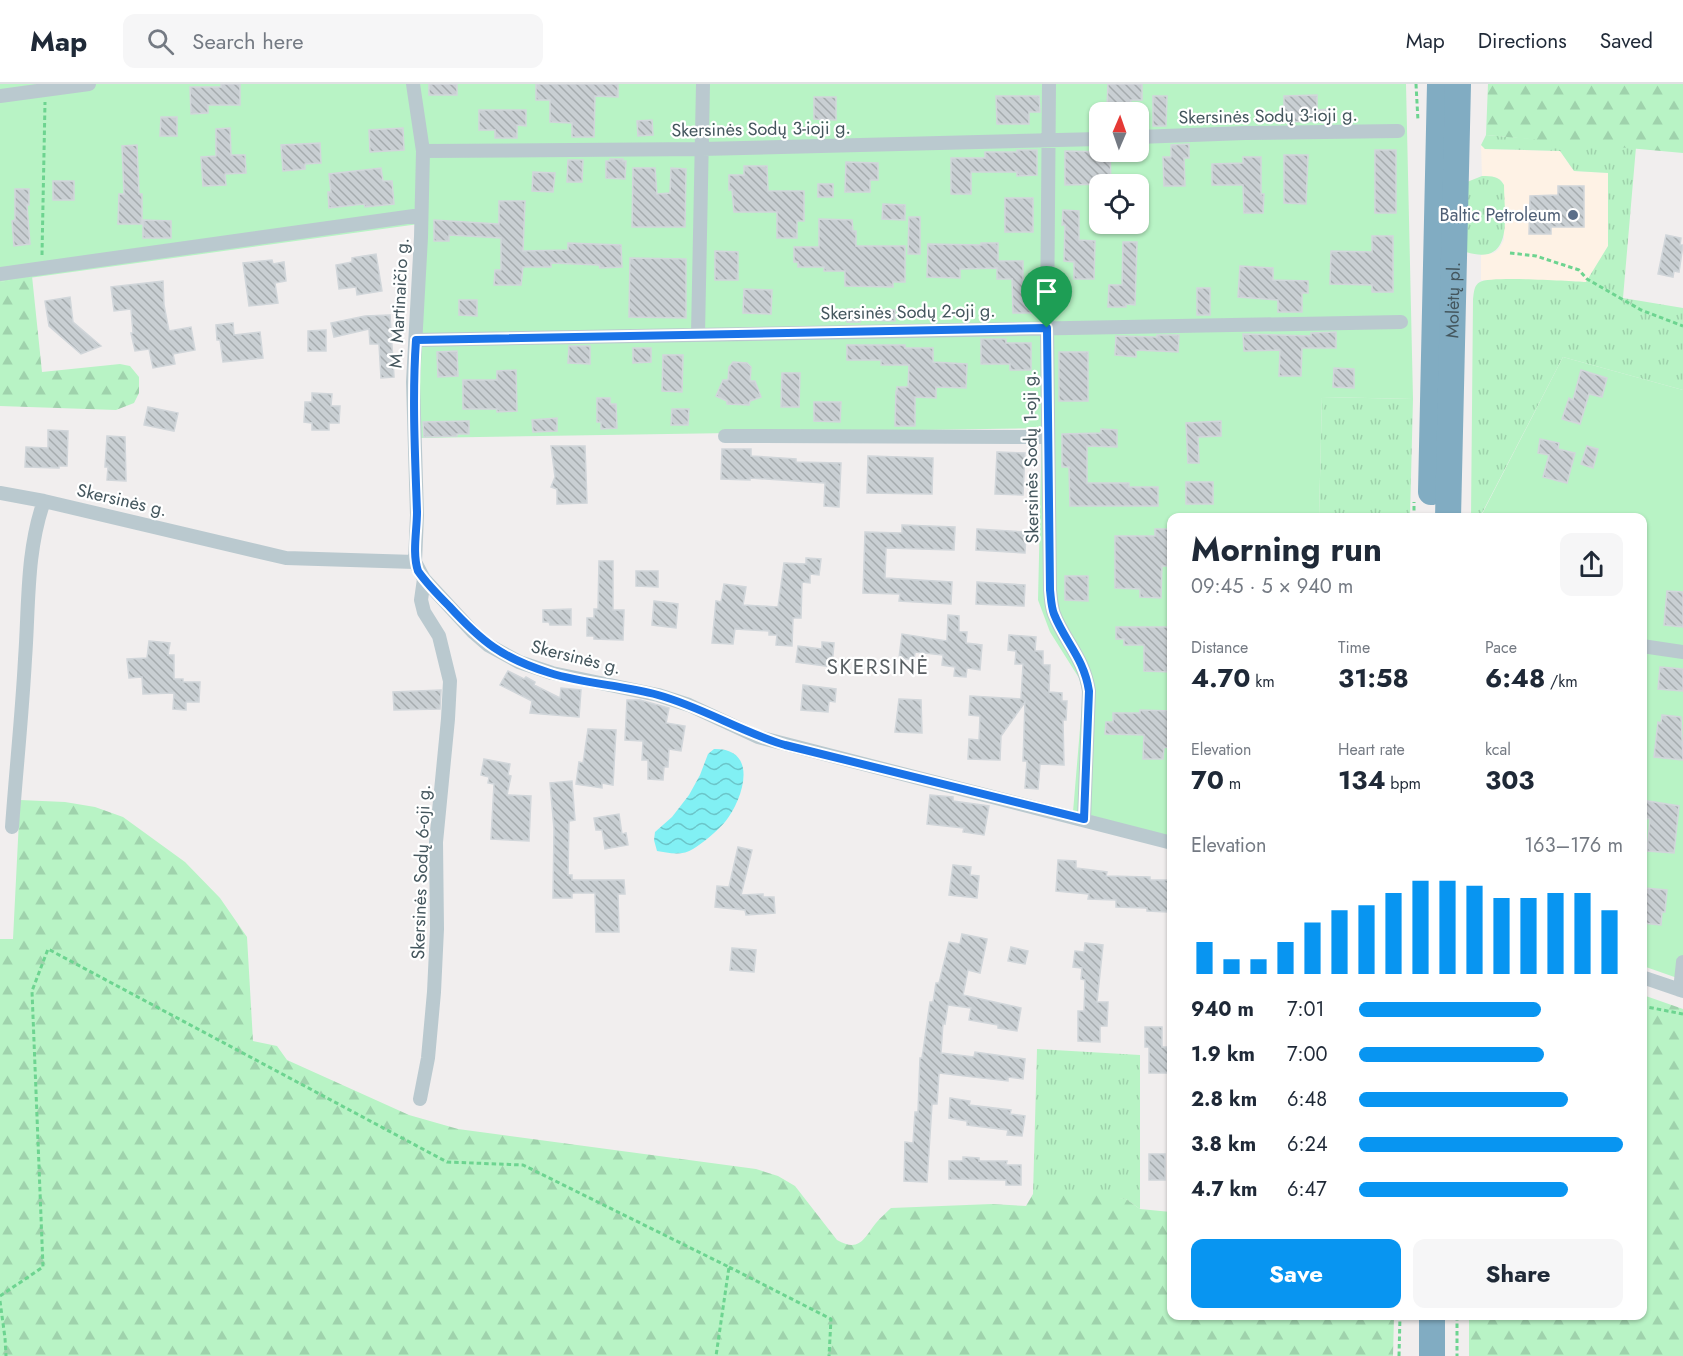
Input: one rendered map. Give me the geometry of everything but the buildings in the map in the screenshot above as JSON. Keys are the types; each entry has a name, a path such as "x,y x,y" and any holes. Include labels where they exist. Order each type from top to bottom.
{"highway":[{"name":"Molėtų pl.","path":"1430,513 1440,84"},
{"name":"Molėtų pl.","path":"1448,513 1458,84"},
{"path":"1414,1356 1415,1320"},
{"path":"1431,1356 1432,1320"}],"street":[{"path":"0,96 45,87 89,84"},
{"name":"M. Martinaičio g.","path":"413,84 423,151 413,382 417,515 415,562"},
{"path":"698,334 703,84"},
{"name":"Skersinės Sodų 1-oji g.","path":"1049,84 1047,328 1050,590 1053,611 1087,676 1089,691 1084,819"},
{"name":"Skersinės Sodų 3-ioji g.","path":"1149,137 1398,131"},
{"name":"Skersinės Sodų 3-ioji g.","path":"423,151 702,149 1089,139"},
{"path":"0,274 422,215"},
{"name":"Skersinės Sodų 2-oji g.","path":"416,340 1401,322"},
{"path":"725,436 1048,437"},
{"name":"Skersinės g.","path":"0,493 44,501 286,558 415,562 424,579 473,632 503,655 530,666 552,673 658,695 689,705 758,736 785,745 1167,842"},
{"path":"12,827 26,658 26,618 32,545 44,501"},
{"name":"Skersinės Sodų 6-oji g.","path":"420,1099 428,1058 436,972 436,842 450,681 440,636 424,612 421,600 424,579"},
{"path":"1647,647 1683,652"},
{"path":"1647,979 1682,991 1683,962"}],"path":[{"path":"42,268 45,87"},
{"path":"1510,253 1536,256 1579,270 1587,279 1641,310 1683,326"},
{"path":"0,1296 43,1267 32,991 48,949 447,1162 523,1165 831,1319 829,1356"},
{"path":"1647,1007 1683,1014"},
{"path":"716,1356 729,1267"},
{"path":"0,1301 6,1356"},
{"path":"1399,1356 1400,1320"},
{"path":"1457,1320 1457,1356"}],"shaded area":[{"path":"1481,145 1485,149 1560,151 1574,171 1608,173 1608,247 1586,282 1481,280 1481,255 1494,253 1504,240 1504,186 1501,180 1495,177 1482,176"}],"green space":[{"path":"0,84 1406,84 1413,399 1322,397 1319,513 1167,513 1167,836 1073,812 1083,693 1079,678 1050,632 1038,600 1042,428 418,438 418,376 426,223 0,282"},
{"path":"1488,84 1683,84 1683,153 1486,135"},
{"path":"1486,135 1636,147 1623,298 1683,308 1683,390 1563,357 1482,513 1471,513 1475,287 1480,282 1498,279 1586,282 1608,246 1608,173 1574,171 1560,151 1485,149 1481,145"},
{"path":"1482,176 1495,177 1504,185 1505,224 1500,246 1493,252 1482,255 1466,252 1467,182"},
{"path":"32,276 42,372 120,364 130,366 139,377 139,393 134,403 116,410 0,406 0,282"},
{"path":"1563,357 1683,390 1683,980 1647,967 1647,513 1483,513"},
{"path":"1322,397 1413,399 1410,513 1319,513"},
{"path":"20,800 65,802 95,807 123,817 185,862 220,898 247,937 253,1041 277,1046 287,1060 409,1115 458,1129 756,1169 778,1176 795,1186 837,1240 851,1245 861,1242 891,1208 992,1204 1026,1206 1033,1194 1065,1190 1126,1199 1140,1209 1167,1212 1167,1320 1394,1320 1393,1356 0,1356 0,939 13,939"},
{"path":"1647,996 1683,1009 1683,1356 1469,1356 1469,1320 1647,1320"},
{"path":"1037,1049 1140,1055 1140,1209 1126,1199 1033,1194"}],"water":[{"path":"714,749 728,751 738,757 742,766 744,777 742,789 732,813 714,833 689,851 675,853 657,851 654,840 655,832 672,817 689,795 708,754"}],"place":[{"name":"Baltic Petroleum","path":"1573,215"}],"district":[{"name":"SKERSINĖ","path":"878,667"}],"route":[{"path":"1047,328 1050,590 1053,611 1087,676 1090,714 1084,819 785,745 758,736 689,705 658,695 552,673 519,662 503,655 473,632 418,571 415,562 417,515 413,382 416,340 1047,328"}]}
